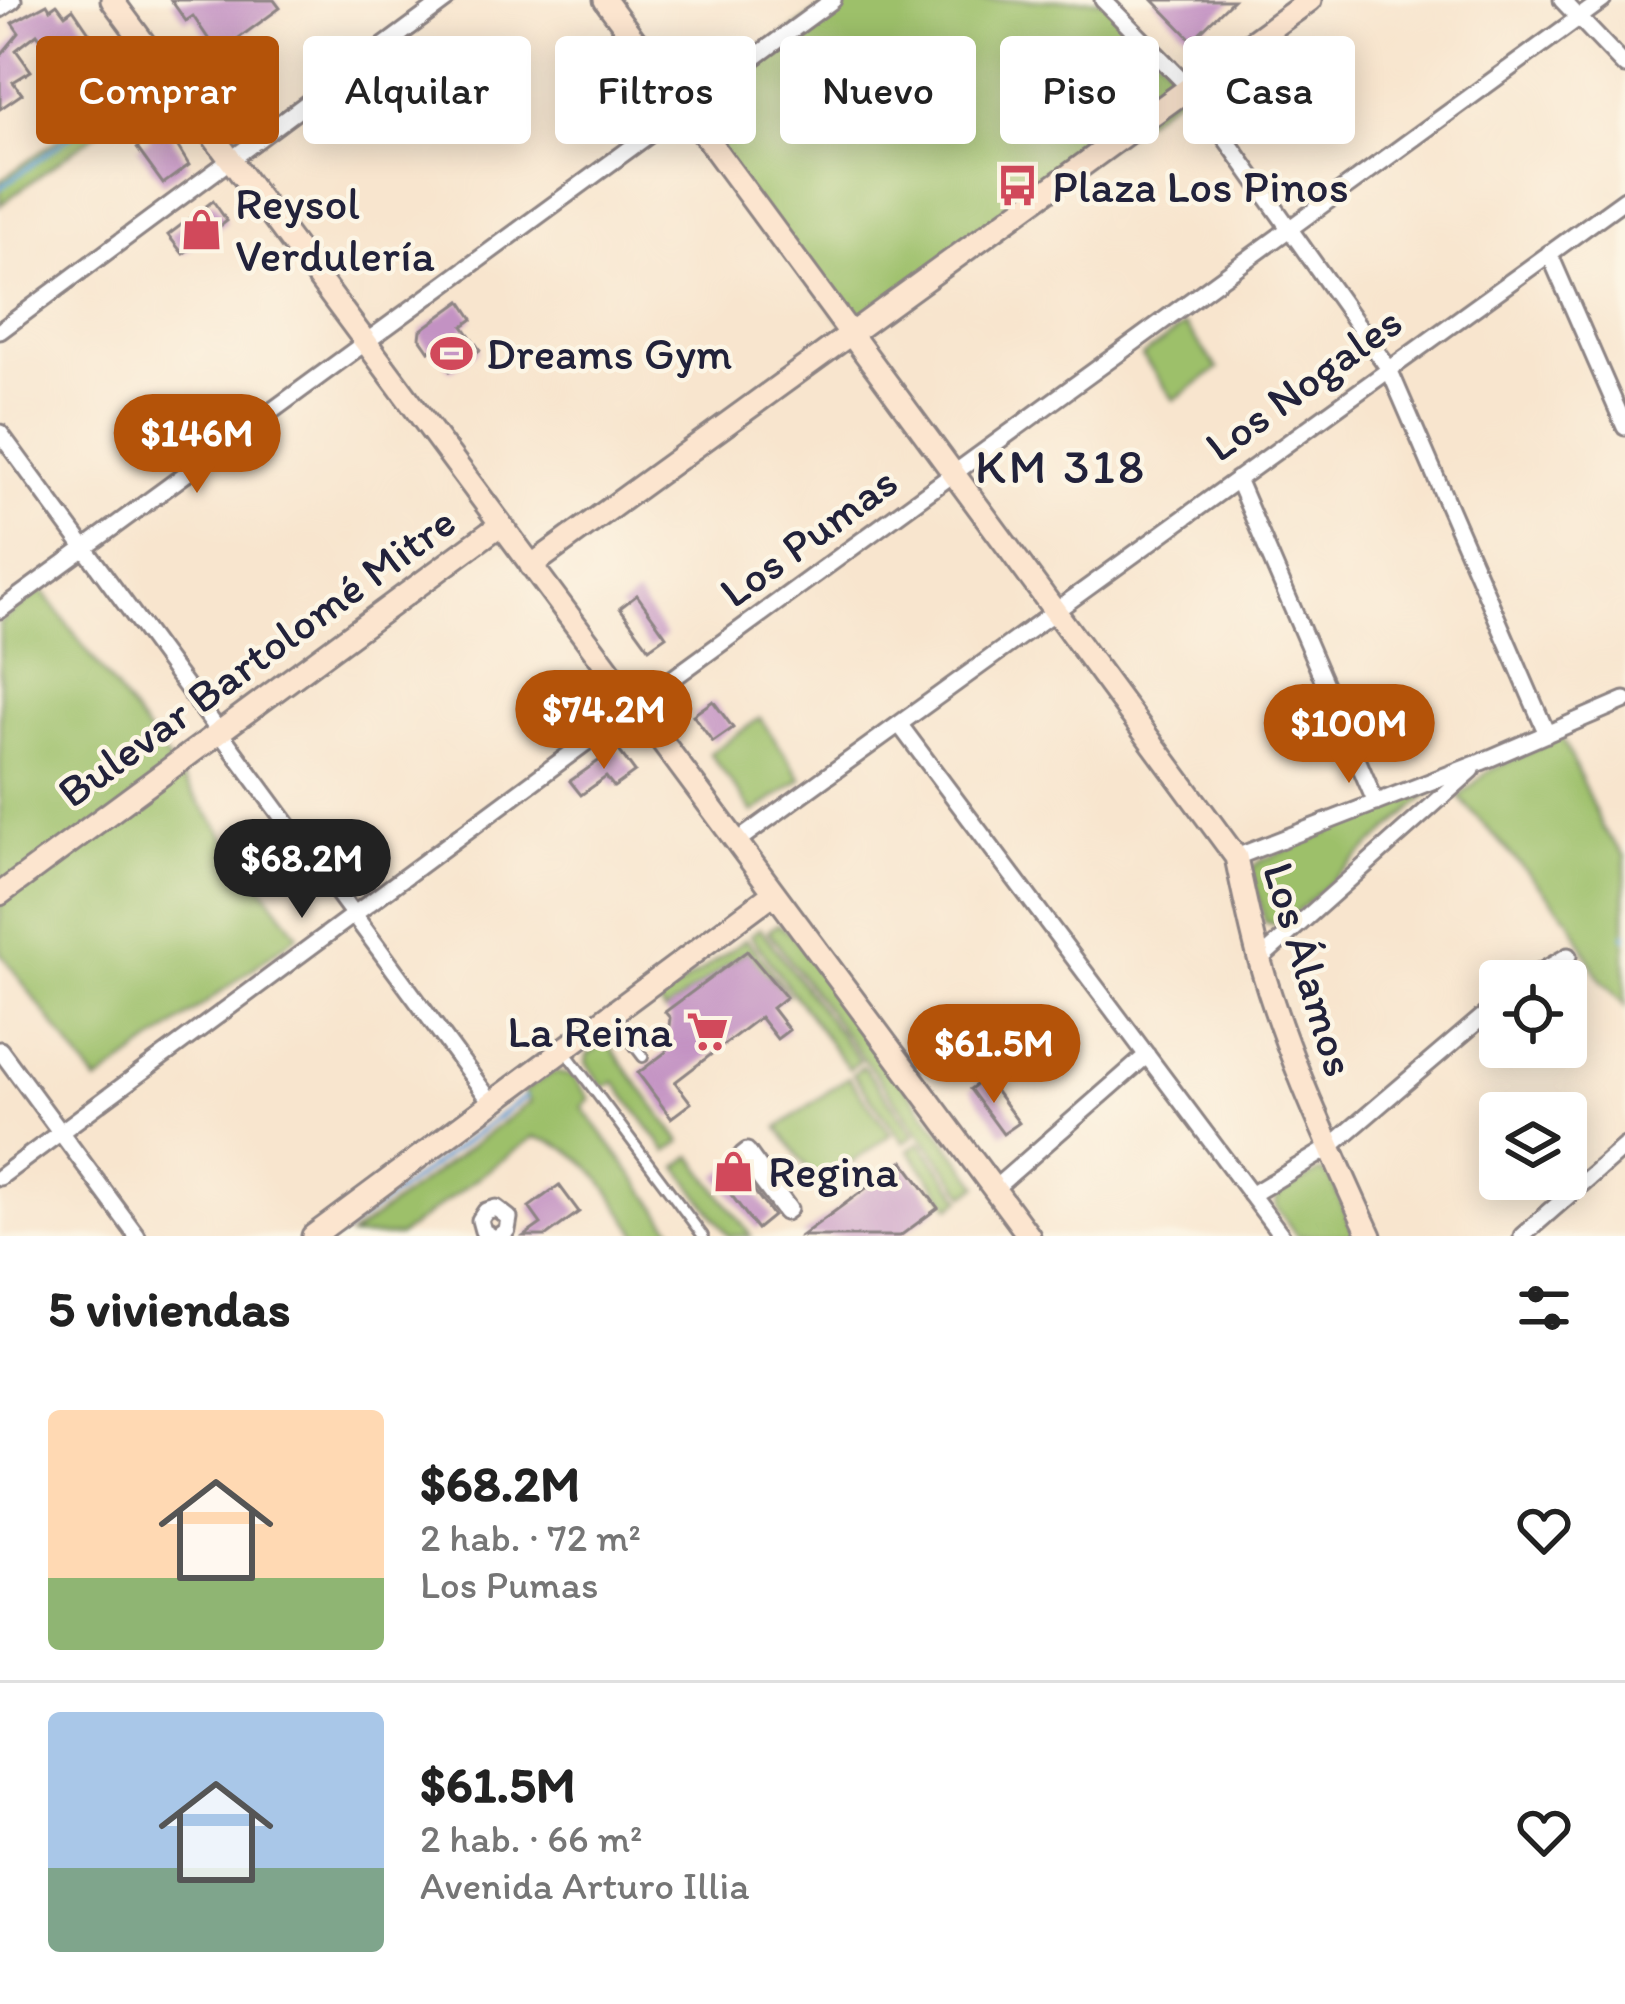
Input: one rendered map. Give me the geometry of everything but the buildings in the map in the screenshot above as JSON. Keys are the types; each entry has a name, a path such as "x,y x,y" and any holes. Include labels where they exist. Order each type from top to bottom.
{"street":[{"path":"0,9 13,0"},
{"path":"112,0 1029,1236"},
{"path":"0,331 446,0"},
{"name":"Los Álamos","path":"604,0 631,36"},
{"path":"756,56 833,0"},
{"path":"1103,0 1183,80"},
{"path":"1259,36 1310,0"},
{"path":"1562,0 1576,20 1625,66"},
{"name":"Los Pumas","path":"0,1177 635,706 1603,0"},
{"path":"531,566 1183,90"},
{"path":"0,610 635,144"},
{"name":"Los Álamos","path":"711,144 1236,857 1259,960 1329,1148 1370,1236"},
{"path":"1230,144 1389,369 1547,734"},
{"name":"Los Nogales","path":"736,842 1625,199"},
{"path":"1550,253 1625,427"},
{"path":"0,433 492,1103"},
{"path":"1237,479 1376,803"},
{"name":"Bulevar Bartolomé Mitre","path":"0,894 500,525"},
{"path":"1236,857 1625,700"},
{"path":"899,724 1282,1236"},
{"path":"1259,960 1481,762"},
{"path":"313,1236 774,893"},
{"path":"1561,960 1568,956"},
{"path":"1251,1195 1329,1148 1479,1020"},
{"path":"0,1050 137,1236"},
{"path":"994,1189 1147,1055"},
{"path":"1522,1236 1625,1146"},
{"path":"744,1152 788,1213"}],"lane":[{"path":"611,1015 643,1057"},
{"path":"564,1050 703,1236"}],"green space":[{"path":"833,0 1103,0 1139,36 1000,36 1000,144 1111,144 851,334 711,144 756,144 756,56 780,39 780,144 976,144 976,36 784,36"},
{"path":"1159,57 1183,81 1183,91 1159,109"},
{"path":"51,144 82,144 0,205 0,181"},
{"path":"1185,325 1218,369 1174,400 1142,356"},
{"path":"42,590 298,935 97,1083 0,952 0,622"},
{"path":"760,718 802,779 753,813 710,753"},
{"path":"1562,736 1603,829 1625,856 1625,1006 1597,975 1569,919 1459,797 1487,772"},
{"path":"1438,786 1290,918 1277,925 1265,922 1251,870 1260,861"},
{"path":"778,924 794,937 979,1185 966,1195 768,931"},
{"path":"760,928 860,1061 849,1069 750,935"},
{"path":"746,939 789,996 746,951 665,1012 658,1002"},
{"path":"606,1041 681,1142 667,1152 615,1082 604,1088 586,1063 587,1055"},
{"path":"863,1066 915,1135 904,1143 853,1074"},
{"path":"553,1072 573,1076 590,1099 582,1107 678,1236 639,1236 584,1162 570,1151 533,1137 399,1236 350,1236 530,1102 523,1092"},
{"path":"848,1077 891,1134 820,1186 778,1128"},
{"path":"920,1142 962,1199 951,1207 909,1150"},
{"path":"692,1156 751,1236 729,1236 678,1167"},
{"path":"1320,1171 1330,1177 1356,1236 1297,1236 1276,1207 1277,1196"}],"waterway":[{"path":"0,188 60,144"},
{"path":"338,1236 525,1097"}],"place":[{"name":"Plaza Los Pinos","path":"1018,186"},
{"name":"Reysol Verdulería","path":"201,229"},
{"name":"Dreams Gym","path":"452,353"},
{"name":"La Reina","path":"707,1031"},
{"name":"Regina","path":"734,1171"}],"district":[{"name":"KM 318","path":"1061,466"}]}
